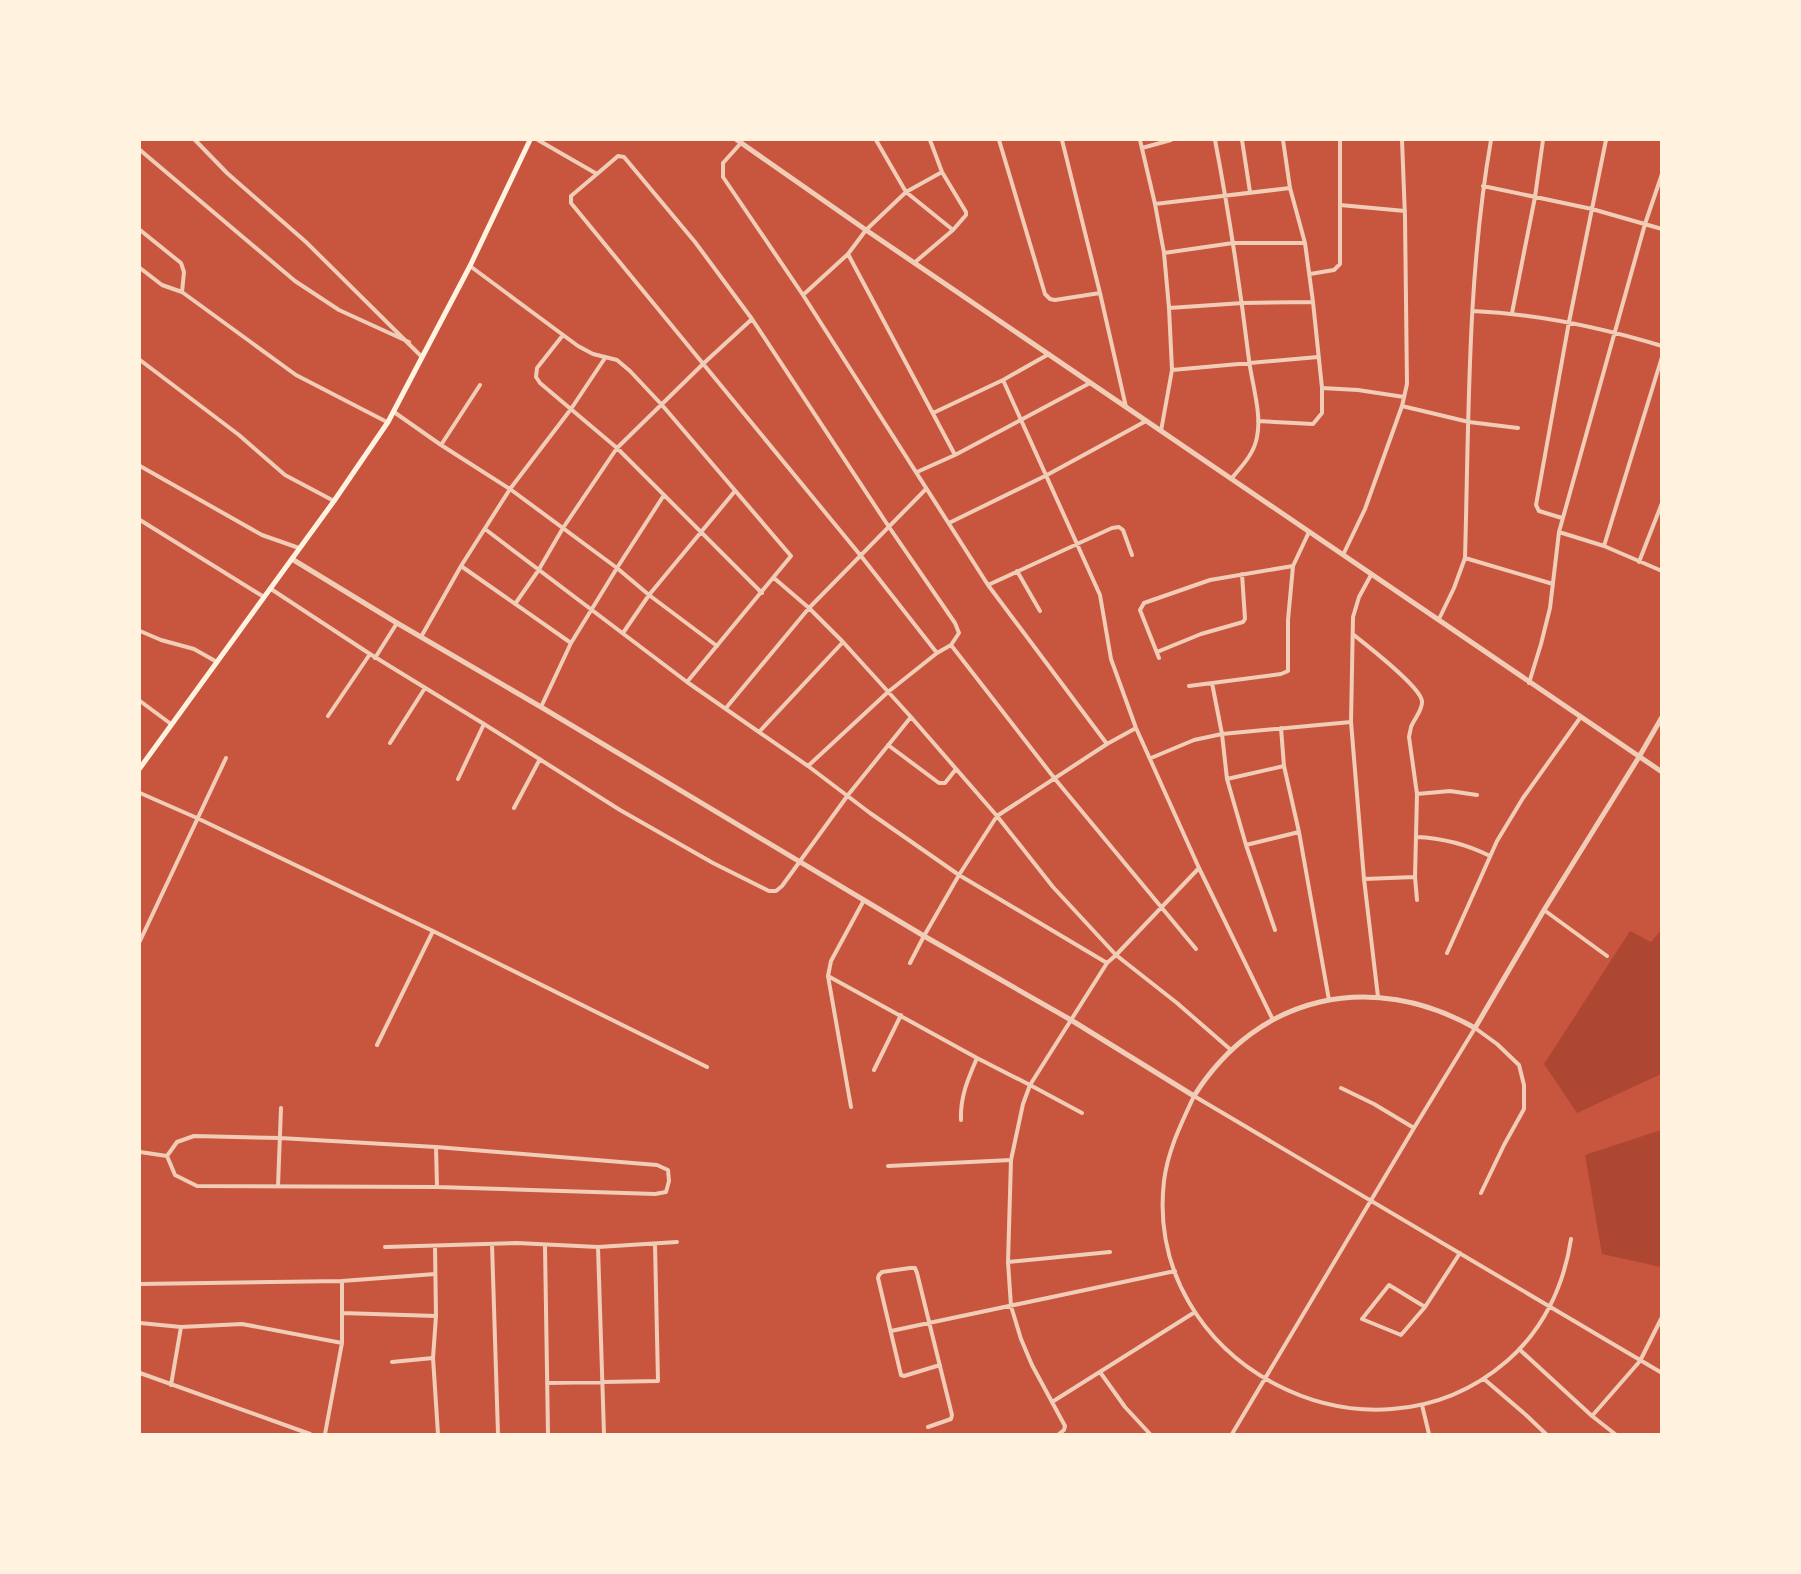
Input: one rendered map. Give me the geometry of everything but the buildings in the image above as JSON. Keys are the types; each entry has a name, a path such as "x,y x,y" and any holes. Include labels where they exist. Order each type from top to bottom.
{"main road":[{"path":"140,768 271,590 388,422 470,266 530,140"}],"street":[{"path":"195,140 227,173 306,242 421,356"},
{"path":"538,140 597,174"},
{"path":"876,140 906,192 953,230"},
{"path":"914,263 953,230 964,218 966,212 942,172 930,140"},
{"path":"999,140 1045,294 1055,300 1100,293"},
{"path":"1062,140 1126,408"},
{"path":"1140,140 1164,253 1169,308 1172,370 1161,431"},
{"path":"1142,148 1171,140"},
{"path":"1215,140 1243,303 1258,421 1257,437 1250,456 1231,479"},
{"path":"1242,140 1250,192"},
{"path":"1258,421 1312,424 1322,413 1322,388 1310,274 1305,243 1290,188 1283,140"},
{"path":"1310,274 1334,270 1340,264 1340,140"},
{"path":"1343,555 1365,509 1402,406 1407,384 1402,140"},
{"path":"1439,620 1466,558 1473,311 1483,186 1491,140"},
{"path":"1512,313 1535,197 1543,140"},
{"path":"1562,518 1539,511 1536,505 1569,322 1606,140"},
{"path":"1107,744 988,585 803,295 723,177 723,163 739,141 1126,408 1662,772"},
{"path":"140,150 295,281 339,310 409,342"},
{"path":"808,766 888,692 937,653 951,645 959,633 955,622 889,527 752,319 695,242 624,157 618,156 571,196 571,203 861,556 937,653"},
{"path":"803,295 848,254 866,230 906,192 942,172"},
{"path":"1529,683 1542,644 1553,584 1558,532 1645,224 1662,174"},
{"path":"1483,186 1592,209 1662,229"},
{"path":"1155,204 1290,188"},
{"path":"1340,205 1405,211"},
{"path":"140,230 181,263 184,272 182,292"},
{"path":"1164,253 1233,243 1305,243"},
{"path":"848,254 955,455"},
{"path":"470,266 592,354 617,360 630,370 791,556 687,682"},
{"path":"140,268 162,285 182,292 296,375 388,422"},
{"path":"1169,308 1243,303 1313,302"},
{"path":"1473,311 1512,313 1569,322 1615,332 1662,346"},
{"path":"515,604 617,448 752,319"},
{"path":"563,335 537,368 536,376 540,383 617,448 762,593"},
{"path":"933,414 1050,354"},
{"path":"1172,370 1318,357"},
{"path":"1604,546 1662,357"},
{"path":"422,637 461,566 510,489 571,409 606,358"},
{"path":"140,360 239,435 285,475 334,501"},
{"path":"1003,380 1100,595 1112,659 1136,728 1199,868 1273,1020"},
{"path":"917,472 955,455 1090,383"},
{"path":"441,445 480,385"},
{"path":"1322,388 1358,390 1404,397"},
{"path":"1402,406 1469,422 1518,428"},
{"path":"394,412 510,489 717,646"},
{"path":"949,524 1047,476 1146,421"},
{"path":"140,466 262,535 299,548"},
{"path":"726,708 808,608 926,489"},
{"path":"623,633 649,595 735,491"},
{"path":"541,707 571,643 664,495"},
{"path":"1639,562 1662,503"},
{"path":"140,520 264,598"},
{"path":"988,585 1113,528 1119,527 1123,530 1132,555"},
{"path":"485,529 687,682 808,766 870,813 959,875 1107,963"},
{"path":"1189,686 1281,674 1288,671 1288,620 1293,566 1309,532"},
{"path":"1558,532 1604,546 1662,571"},
{"path":"1466,558 1553,584"},
{"path":"291,559 924,936 1071,1020 1194,1096 1662,1373"},
{"path":"461,566 571,643"},
{"path":"1159,658 1140,610 1144,603 1210,580 1293,566"},
{"path":"1017,571 1040,611"},
{"path":"1157,652 1202,634 1243,622 1245,618 1242,574"},
{"path":"1371,575 1359,597 1353,616 1351,722 1364,879 1378,997"},
{"path":"774,578 843,642 957,769 1053,886 1116,955 1177,1003 1231,1050"},
{"path":"271,590 375,658 630,816 713,863 769,891 776,891 801,862 848,795 911,717"},
{"path":"375,658 397,623"},
{"path":"140,631 160,640 194,649 218,662"},
{"path":"1353,634 1388,663 1418,693 1422,701 1409,737 1417,794 1415,877 1417,900"},
{"path":"759,732 843,642"},
{"path":"951,645 1055,779 1196,949"},
{"path":"328,716 370,654"},
{"path":"1212,683 1222,734 1227,778 1275,930"},
{"path":"390,743 425,688"},
{"path":"140,701 171,724"},
{"path":"1232,1434 1476,1028 1544,910 1662,717"},
{"path":"1447,953 1497,841 1523,798 1580,718"},
{"path":"1151,758 1194,740 1222,734 1351,722"},
{"path":"458,779 484,724"},
{"path":"910,963 959,875 997,816 1107,744 1136,728"},
{"path":"1281,728 1284,766 1299,832 1329,1000"},
{"path":"888,745 939,783 945,783 957,769"},
{"path":"140,941 226,758"},
{"path":"514,808 540,759"},
{"path":"1227,778 1284,766"},
{"path":"1417,794 1450,791 1476,795"},
{"path":"140,793 433,931 707,1067"},
{"path":"1246,844 1299,832"},
{"path":"1416,837 1454,841 1490,856"},
{"path":"1059,1434 1065,1426 1032,1365 1021,1340 1011,1306 1008,1262 1011,1160 1023,1104 1030,1085 1107,963 1199,868"},
{"path":"1364,879 1415,877"},
{"path":"851,1107 828,976 831,961 864,900"},
{"path":"1544,910 1607,956"},
{"path":"377,1045 433,931"},
{"path":"828,976 976,1058 1082,1113"},
{"path":"1481,1193 1503,1145 1524,1108 1524,1085 1519,1065 1476,1028 1427,1005 1378,997 1329,1000 1273,1020 1251,1034 1231,1050 1194,1096 1173,1144 1164,1182 1165,1234 1175,1271 1195,1312 1210,1332 1245,1365 1305,1398 1341,1408 1378,1411 1422,1405 1454,1395 1497,1369 1519,1349 1549,1308 1564,1270 1571,1239"},
{"path":"874,1070 901,1015"},
{"path":"961,1120 962,1094 976,1058"},
{"path":"1341,1088 1374,1104 1414,1128"},
{"path":"278,1186 281,1108"},
{"path":"194,1136 280,1138 436,1147 657,1165 668,1170 669,1181 666,1192 655,1194 436,1186 196,1186 175,1175 167,1155 177,1142 194,1136"},
{"path":"436,1147 436,1186"},
{"path":"140,1152 167,1155"},
{"path":"888,1166 1011,1160"},
{"path":"385,1247 517,1244 598,1247 677,1242"},
{"path":"492,1244 498,1434"},
{"path":"548,1383 656,1382 659,1379 655,1244"},
{"path":"435,1246 436,1316 433,1358 438,1434"},
{"path":"545,1246 548,1434"},
{"path":"598,1247 604,1434"},
{"path":"1008,1262 1110,1252"},
{"path":"1425,1307 1389,1285 1362,1319 1401,1335 1425,1307 1460,1253"},
{"path":"928,1427 952,1418 940,1365 915,1268 882,1272 878,1278 901,1375 940,1365"},
{"path":"891,1331 1175,1271"},
{"path":"140,1284 342,1281 435,1274"},
{"path":"325,1434 342,1343 342,1281"},
{"path":"1052,1402 1195,1312"},
{"path":"342,1313 436,1316"},
{"path":"1592,1416 1640,1361 1662,1317"},
{"path":"140,1323 181,1327 242,1324 342,1343"},
{"path":"171,1385 181,1327"},
{"path":"1519,1349 1615,1434"},
{"path":"392,1362 433,1358"},
{"path":"1100,1372 1125,1407 1150,1434"},
{"path":"140,1373 310,1434"},
{"path":"1484,1378 1546,1434"},
{"path":"1422,1405 1429,1434"}],"shaded area":[{"path":"1661,930 1661,1074 1577,1113 1544,1064 1630,931 1651,942"},
{"path":"1661,1130 1661,1267 1602,1254 1585,1155"}]}
